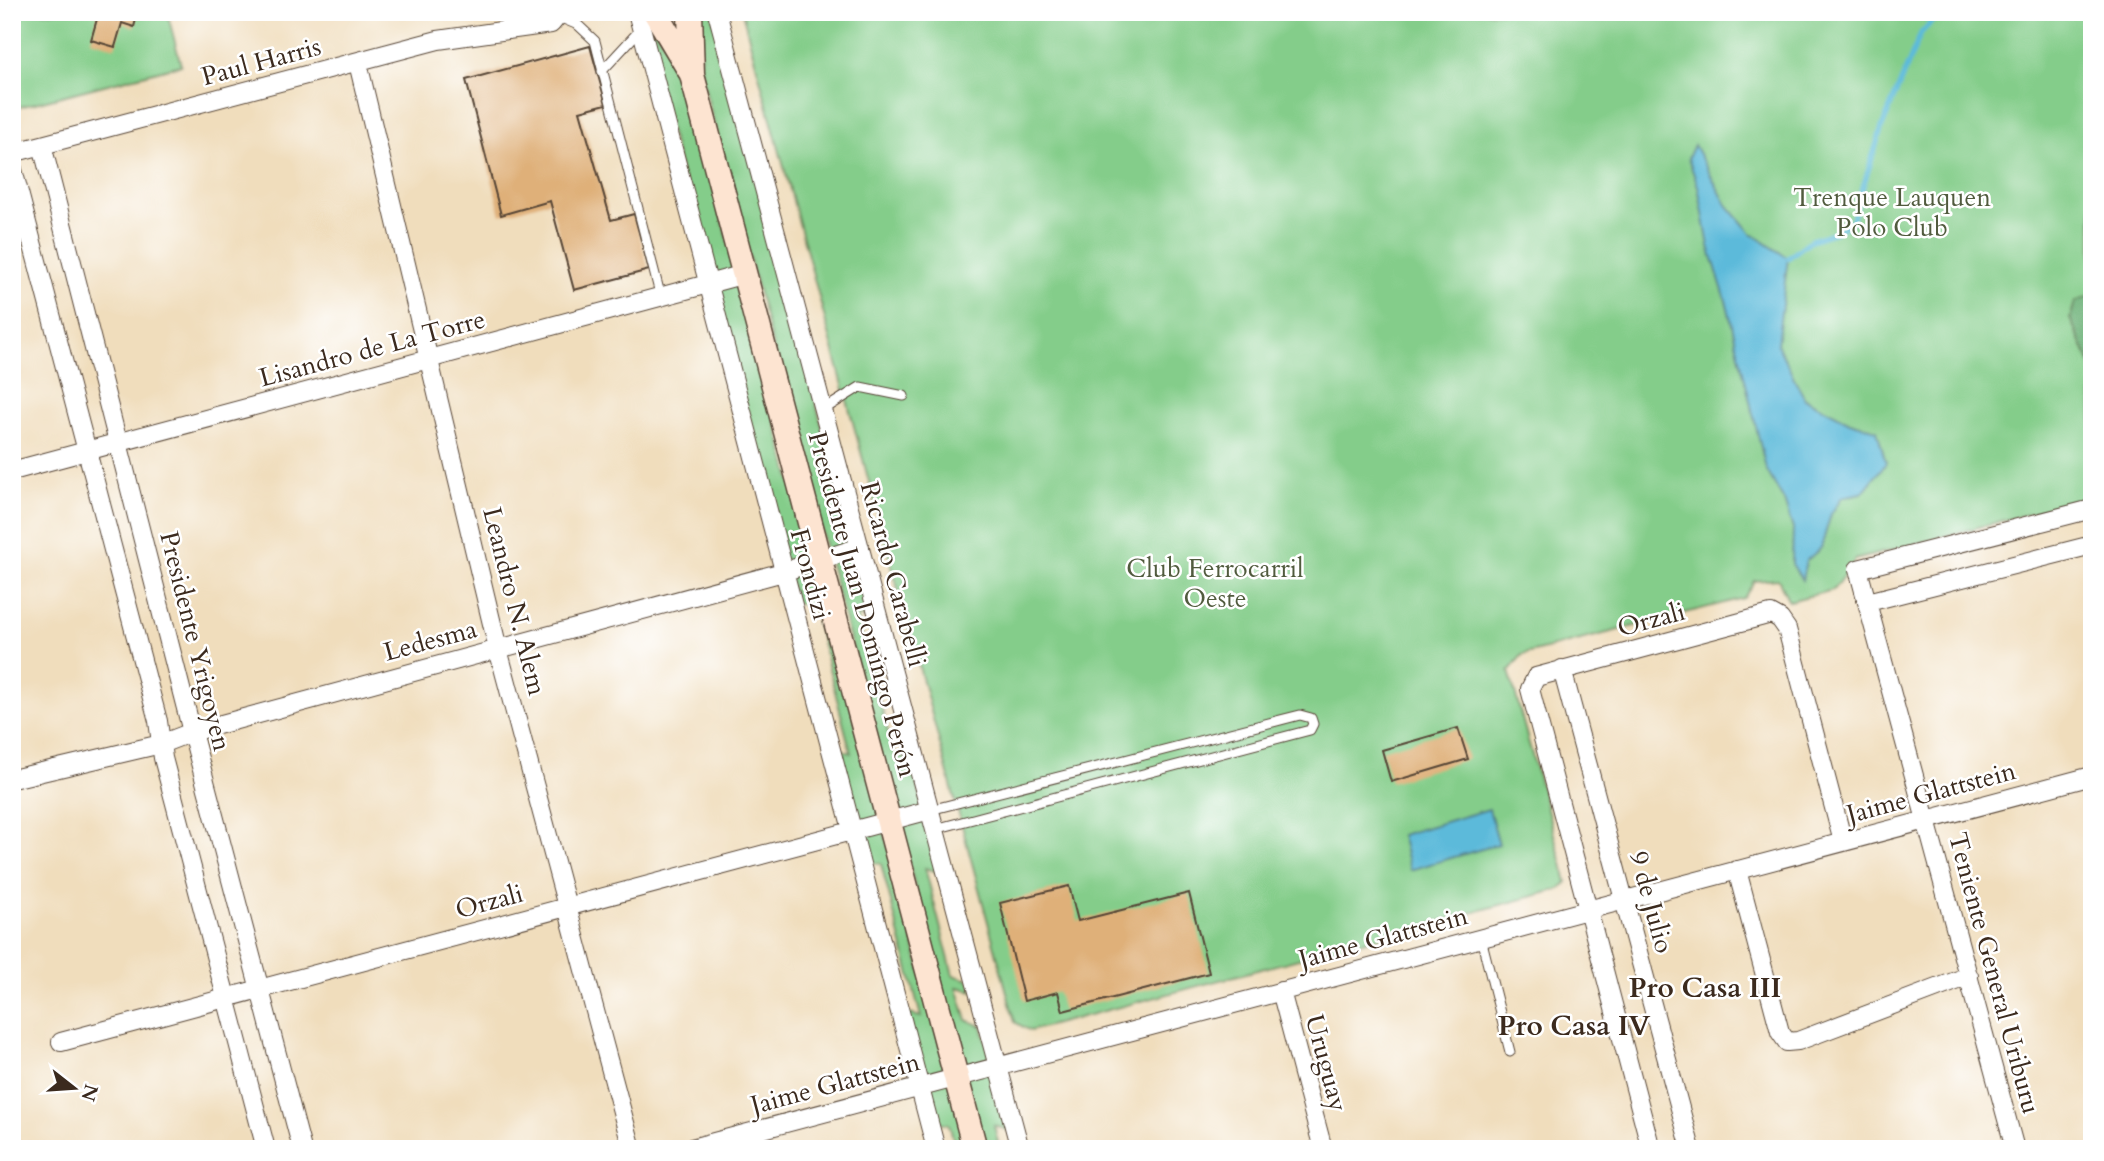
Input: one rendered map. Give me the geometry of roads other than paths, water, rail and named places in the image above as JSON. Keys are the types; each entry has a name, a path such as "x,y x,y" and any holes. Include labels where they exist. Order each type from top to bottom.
{"main road":[{"name":"Presidente Juan Domingo Perón","path":"655,12 692,75"},
{"name":"Presidente Juan Domingo Perón","path":"690,12 692,75 975,1149"}],"street":[{"name":"Frondizi","path":"637,12 639,31 936,1149"},
{"name":"Ricardo Carabelli","path":"717,12 1020,1149"},
{"name":"Paul Harris","path":"12,153 438,40 551,24 560,15"},
{"name":"Leandro N. Alem","path":"358,63 498,649 632,1149"},
{"name":"Presidente Yrigoyen","path":"42,145 191,732 302,1149"},
{"path":"12,166 158,721 161,744 266,1149"},
{"name":"Lisandro de La Torre","path":"12,471 745,274"},
{"name":"Teniente General Uriburu","path":"2015,1149 1858,569 2092,509"},
{"path":"1868,602 2092,545"},
{"name":"Ledesma","path":"12,779 161,744 191,732 783,572 860,547"},
{"name":"Orzali","path":"1588,910 1530,690 1536,677 1562,669 1771,614 1780,619 1787,629 1843,842"},
{"name":"9 de Julio","path":"1562,669 1691,1149"},
{"name":"Jaime Glattstein","path":"688,1149 2092,776"},
{"name":"Orzali","path":"61,1042 930,810"},
{"path":"1737,870 1780,1032 1787,1042 1798,1041 1969,976"},
{"path":"1588,910 1651,1149"},
{"name":"Uruguay","path":"1281,991 1323,1149"}],"lane":[{"path":"560,15 578,25 595,41 661,298"},
{"path":"602,71 639,31"},
{"path":"823,410 860,387 904,396"},
{"path":"930,810 1300,715 1311,718 1313,724 1310,730 935,830"},
{"path":"1481,938 1510,1052"}],"water":[{"path":"1694,145 1727,205 1751,233 1788,258 1777,344 1805,399 1850,422 1877,430 1886,463 1862,493 1842,497 1831,514 1821,548 1806,561 1802,580 1792,564 1793,529 1784,501 1766,469 1727,304 1709,246 1698,186 1688,158"},
{"path":"1489,809 1499,844 1410,870 1401,835"}],"waterway":[{"path":"1788,258 1811,240 1836,232 1852,221 1882,127 1921,33 1941,12"}],"district":[{"name":"Pro Casa III","path":"1705,987"},
{"name":"Pro Casa IV","path":"1574,1025"}],"park label":[{"name":"Trenque Lauquen Polo Club","path":"1892,212"},
{"name":"Club Ferrocarril Oeste","path":"1215,583"}]}
